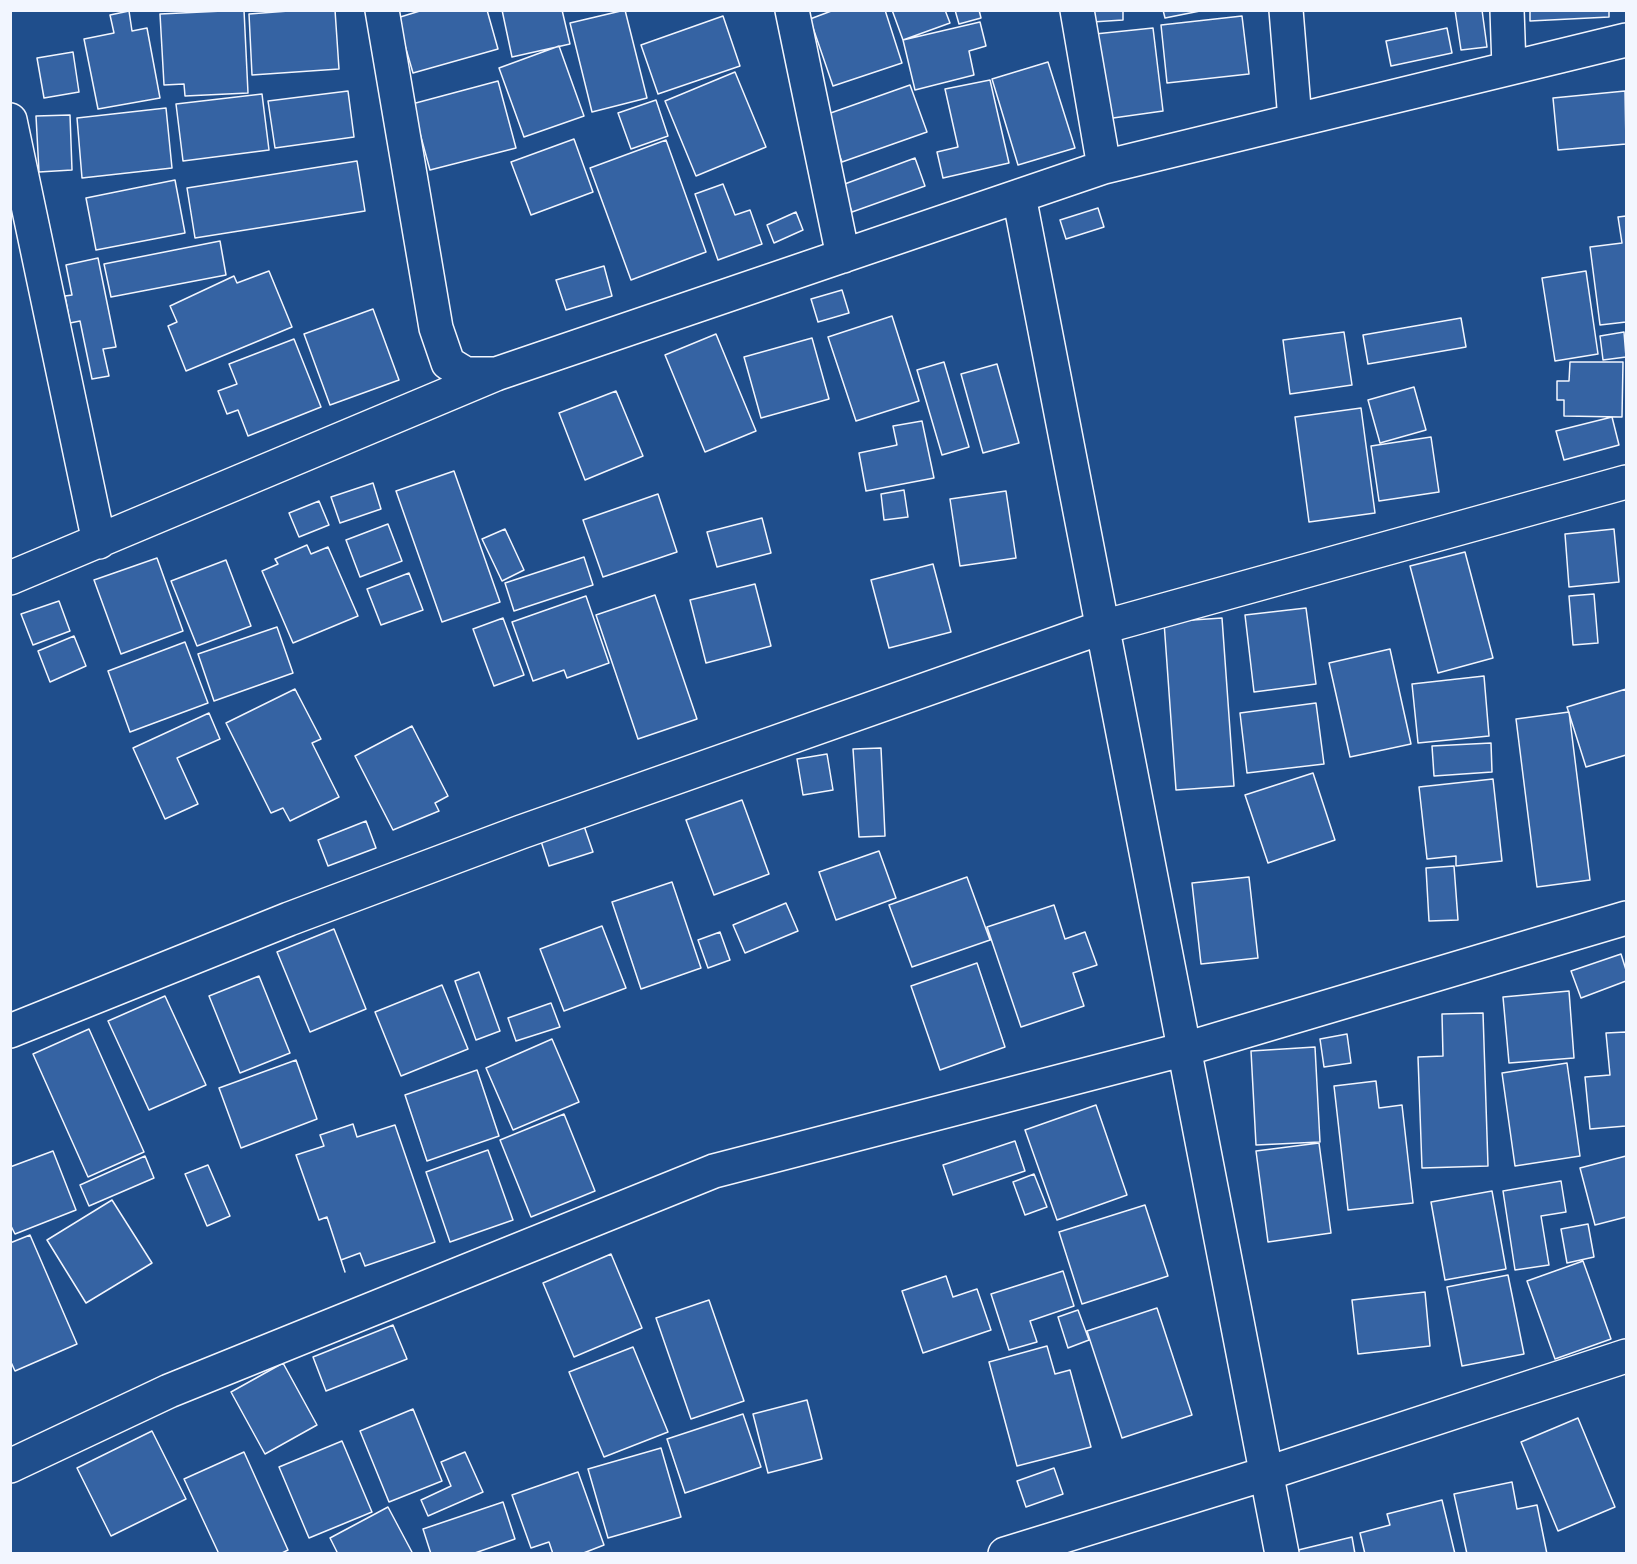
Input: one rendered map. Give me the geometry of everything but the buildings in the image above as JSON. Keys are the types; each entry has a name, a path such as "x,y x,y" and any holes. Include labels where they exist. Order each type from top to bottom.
{"street":[{"path":"382,10 436,328 448,363 466,374 496,374"},
{"path":"792,10 843,256"},
{"path":"1077,10 1104,167"},
{"path":"1286,10 1295,120"},
{"path":"1507,10 1509,67"},
{"path":"10,578 496,374 1104,167 1626,39"},
{"path":"10,120 17,191 99,542"},
{"path":"1019,196 1282,1554"},
{"path":"10,1031 289,919 521,832 1103,627 1626,482"},
{"path":"10,1466 169,1391 714,1171 1185,1048 1626,918"},
{"path":"1005,1554 1268,1473 1626,1356"}]}
